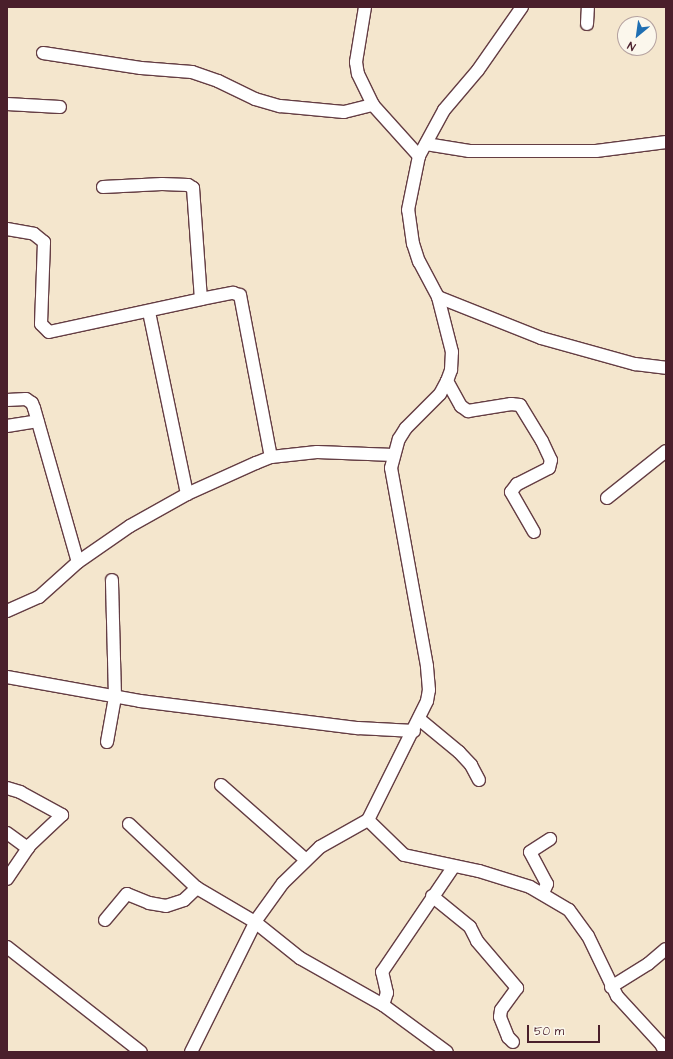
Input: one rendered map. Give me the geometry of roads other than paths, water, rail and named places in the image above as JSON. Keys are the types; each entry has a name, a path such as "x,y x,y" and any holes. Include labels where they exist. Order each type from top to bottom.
{"street":[{"path":"365,7 356,62 358,74 373,105 419,156"},
{"path":"191,1052 255,922 283,883 320,847 368,820 414,731 429,690 429,678 391,468 394,455 406,428 440,394 447,381 451,370 452,352 438,297 419,262 409,223 408,210 419,156 444,110 478,70 522,7"},
{"path":"587,24 588,7"},
{"path":"43,53 141,68 192,72 218,81 255,99 280,106 344,112 373,105"},
{"path":"7,104 60,107"},
{"path":"426,144 469,151 553,151 596,150 666,142"},
{"path":"102,187 162,184 188,185 193,188 201,299"},
{"path":"7,230 34,234 44,242 40,324 45,331 49,332 149,312 201,299 233,293 240,294 242,298 271,457"},
{"path":"438,297 541,338 635,364 666,368"},
{"path":"149,312 187,494"},
{"path":"447,381 461,406 468,411 511,404 520,406 542,441 551,460 549,468 517,484 511,492 534,532"},
{"path":"7,400 26,399 32,402 78,562"},
{"path":"7,426 38,422"},
{"path":"7,611 39,597 78,562 130,526 187,494 271,457 317,452 394,455"},
{"path":"607,498 666,452"},
{"path":"107,742 115,697 112,580"},
{"path":"7,677 115,697 358,728 414,731"},
{"path":"419,719 459,752 471,765 479,780"},
{"path":"221,785 306,860"},
{"path":"7,788 20,792 62,815 28,848 7,879"},
{"path":"368,820 404,855 479,870 543,893 569,910 588,936 611,987 665,1052"},
{"path":"129,824 197,888 255,922 300,958 383,1005 439,1050"},
{"path":"7,833 28,848"},
{"path":"543,893 547,884 530,852 550,839"},
{"path":"383,1005 387,993 382,972 432,896 454,866"},
{"path":"105,920 127,894 149,903 166,906 184,900 197,888"},
{"path":"432,896 470,927 478,941 517,988 501,1010 500,1017 508,1037 513,1042"},
{"path":"7,948 141,1052"},
{"path":"611,987 648,964 666,949"}]}
